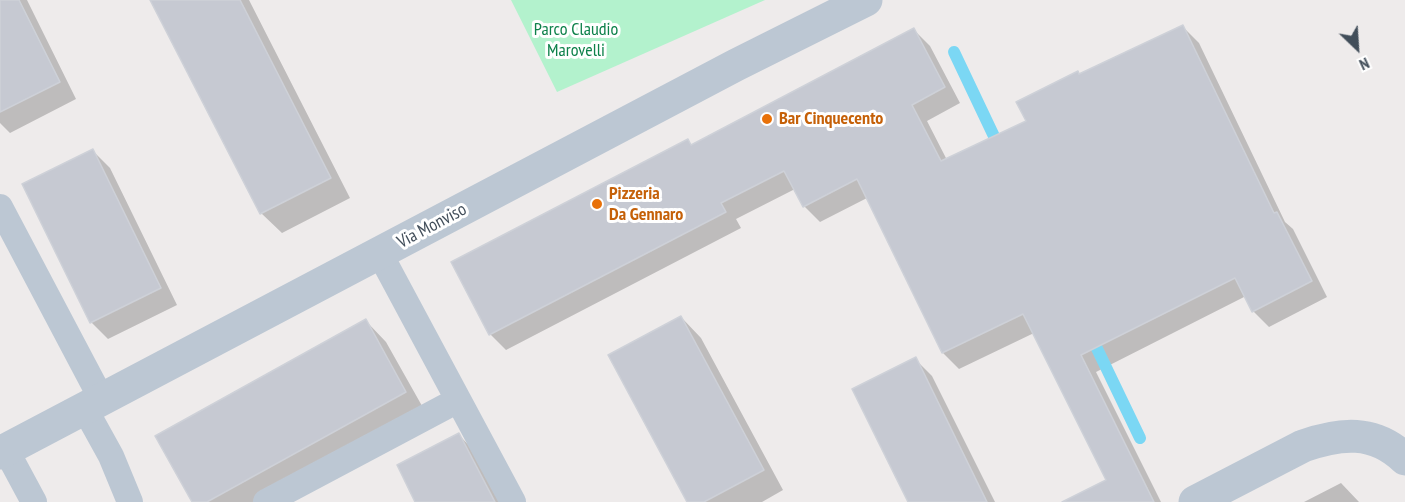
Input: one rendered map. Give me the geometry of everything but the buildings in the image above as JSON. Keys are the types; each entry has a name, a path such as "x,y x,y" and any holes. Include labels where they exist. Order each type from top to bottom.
{"street":[{"name":"Via Monviso","path":"3,452 736,65 866,0"},
{"path":"1196,502 1303,446 1321,440 1355,435 1371,438 1395,449 1405,459"}],"lane":[{"path":"0,207 94,404 111,456 130,502"},
{"path":"380,254 513,502"},
{"path":"266,502 458,400"},
{"path":"3,452 34,502"}],"green space":[{"name":"Parco Claudio Marovelli","path":"511,0 765,0 557,92"}],"waterway":[{"path":"954,52 1001,151"},
{"path":"1090,334 1140,438"}],"place":[{"name":"Bar Cinquecento","path":"767,119"},
{"name":"Pizzeria Da Gennaro","path":"597,204"}]}
